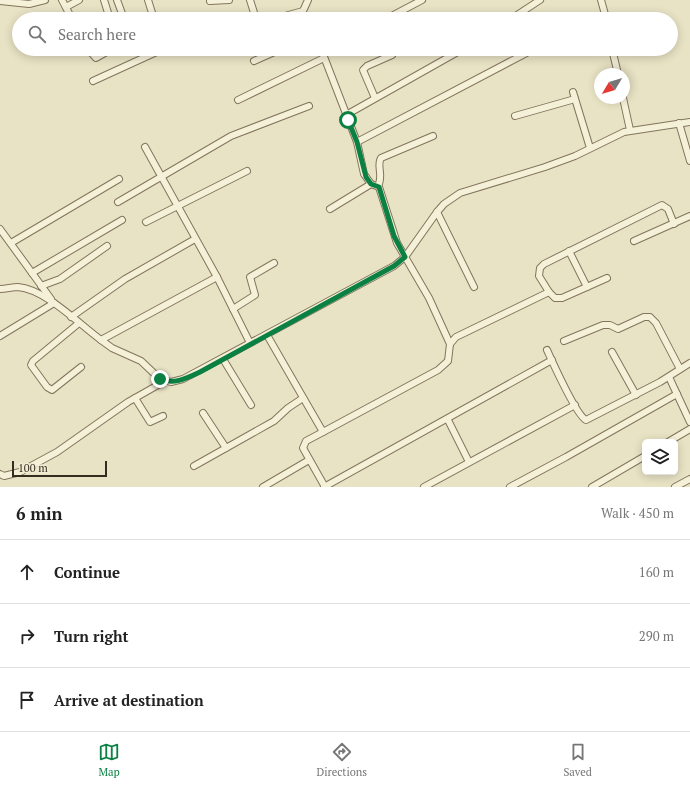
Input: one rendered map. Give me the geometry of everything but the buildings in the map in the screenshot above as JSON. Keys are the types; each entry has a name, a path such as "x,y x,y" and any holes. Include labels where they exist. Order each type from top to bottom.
{"street":[{"path":"0,1 29,4 45,0"},
{"path":"62,0 68,12"},
{"path":"66,7 79,0"},
{"path":"104,0 108,12"},
{"path":"117,0 121,12"},
{"path":"148,0 152,12"},
{"path":"210,1 229,0"},
{"path":"250,0 254,12"},
{"path":"299,12 303,11 308,0"},
{"path":"399,12 422,0"},
{"path":"522,12 540,0"},
{"path":"601,0 604,12"},
{"path":"92,81 147,56"},
{"path":"254,60 264,56"},
{"path":"238,100 317,56"},
{"path":"323,56 357,142 364,174 371,184 378,186"},
{"path":"375,98 363,70 367,66 390,56"},
{"path":"346,115 450,56"},
{"path":"357,142 521,56"},
{"path":"614,56 617,68"},
{"path":"573,92 590,148"},
{"path":"516,116 575,99"},
{"path":"624,104 630,130"},
{"path":"118,202 235,134 309,106"},
{"path":"0,474 4,476 12,475 57,452 135,398 165,381 183,379 394,266 405,257 444,204 460,194 545,167 630,130 690,122"},
{"path":"679,123 690,161"},
{"path":"433,136 381,158 379,163 381,178 378,186 394,236 429,298 450,344 448,361 438,370 306,441 303,445 309,460 325,487 448,420 552,360"},
{"path":"145,147 195,239 218,277 250,343"},
{"path":"146,222 247,171"},
{"path":"11,243 119,179"},
{"path":"330,209 371,184"},
{"path":"607,278 558,299 549,292 539,276 540,268 569,251 662,205 668,209 674,224"},
{"path":"437,212 474,287"},
{"path":"634,241 690,216"},
{"path":"32,273 122,220"},
{"path":"0,229 53,302 100,340 112,348 140,361 160,379 165,381"},
{"path":"71,317 125,279 195,239"},
{"path":"41,286 60,279 107,246"},
{"path":"569,251 587,287"},
{"path":"233,309 255,295 250,277 274,263"},
{"path":"100,340 218,277"},
{"path":"0,289 19,287 53,302"},
{"path":"450,344 456,337 549,292"},
{"path":"0,336 53,302"},
{"path":"564,341 604,325 610,325 618,329 650,317 656,323 680,369"},
{"path":"79,323 33,361 31,365 47,387 52,390 81,367"},
{"path":"267,335 323,432"},
{"path":"547,350 575,406 582,417 586,420 669,377 690,363"},
{"path":"612,352 636,395"},
{"path":"222,359 251,405"},
{"path":"669,377 689,418"},
{"path":"514,486 677,394"},
{"path":"135,398 150,422 162,416"},
{"path":"194,466 274,421 288,408 303,398"},
{"path":"424,487 575,406"},
{"path":"203,413 226,448"},
{"path":"448,420 470,462"},
{"path":"673,439 690,429"},
{"path":"592,487 642,458"},
{"path":"267,486 309,460"},
{"path":"675,487 690,479"}],"route":[{"path":"160,379 171,382 200,372 250,343 394,266 405,257 394,236 379,187 371,184 364,174 357,142 348,120"}]}
